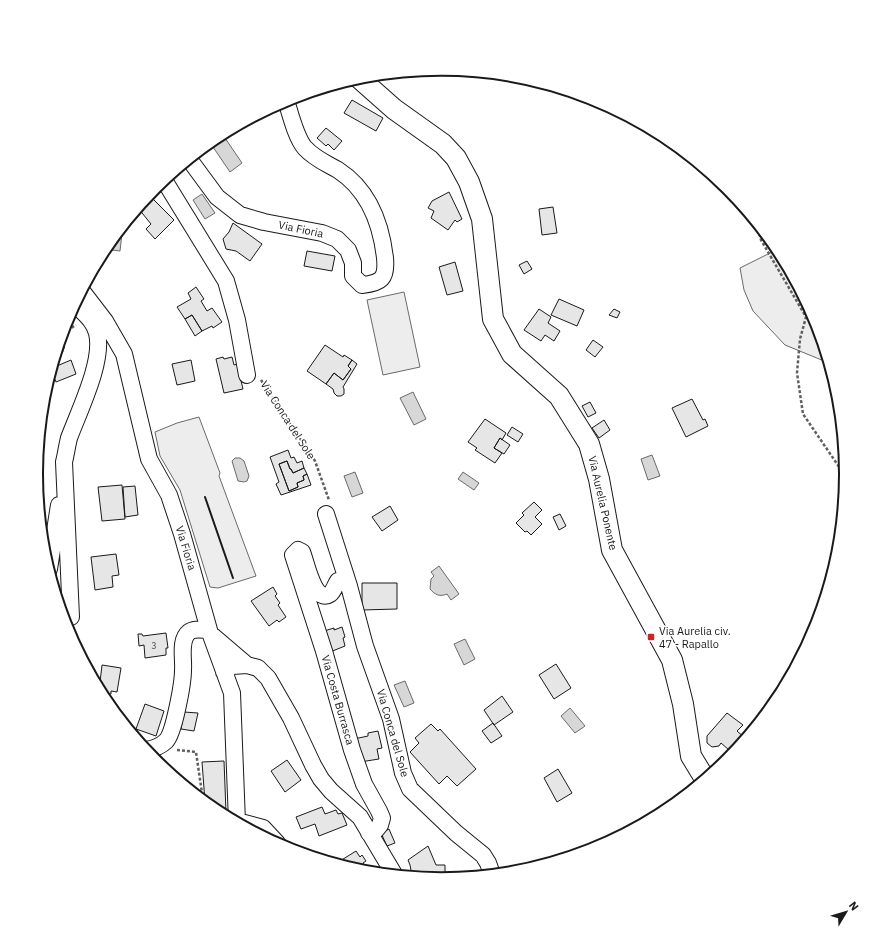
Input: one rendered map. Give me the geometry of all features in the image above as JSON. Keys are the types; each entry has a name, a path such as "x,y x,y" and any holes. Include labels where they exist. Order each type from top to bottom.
{"main road":[{"name":"Via Aurelia Ponente","path":"365,84 394,109 443,144 456,158 469,182 482,219 493,319 512,354 559,396 589,444 599,479 612,550 672,660 683,704 691,756 702,774"}],"street":[{"name":"Via Fioria","path":"192,164 217,197 240,215 264,222 322,232 337,239 348,250 353,263 353,276 362,285 376,283 383,277 385,264 379,224 370,202 354,182 337,170 318,160 304,147 288,106"},
{"name":"Via Conca del Sole","path":"168,186 226,281 237,320 247,375"},
{"name":"Via Fioria","path":"85,296 105,321 124,354 149,458 168,495 182,534 210,632 232,694 237,816"},
{"path":"71,616 64,462 69,441 95,366 98,343 93,324 80,307"},
{"path":"51,554 59,506 65,493"},
{"name":"Via Conca del Sole","path":"326,514 350,586 366,646 391,719 403,774 410,789 456,833 483,855 490,869"},
{"name":"Via Costa Burrasca","path":"350,586 345,582 338,581 330,594 321,595 316,590 310,578 304,556 298,550 293,555 324,651 354,757 364,784 382,818 380,825 370,834"},
{"path":"154,748 166,741 175,720 184,672 184,639 189,631 194,630 210,632 247,665"},
{"path":"224,672 232,666 247,665 258,668 268,678 321,779 360,817 391,869"},
{"name":"Via Fioria","path":"255,826 263,828 266,832"}],"path":[{"path":"760,236 806,317 800,339 796,373 803,414 839,466"},
{"name":"Via Conca del Sole","path":"247,375 256,372 315,461 333,511 326,514"},
{"path":"166,741 166,749 196,752 202,792"}],"shaded area":[{"path":"226,139 242,163 230,172 213,148"},
{"path":"202,194 215,213 205,219 193,200"},
{"path":"122,237 120,251 112,250"},
{"path":"771,252 798,298 809,322 822,360 785,345 753,311 744,290 740,268"},
{"path":"404,292 420,367 383,375 367,300"},
{"path":"413,392 426,419 414,425 400,398"},
{"path":"199,417 256,576 218,588 210,587 180,490 160,456 155,432 177,423"},
{"path":"652,455 660,476 648,480 641,459"},
{"path":"235,458 240,458 244,461 249,476 247,481 238,481 232,461"},
{"path":"355,472 363,493 352,497 344,476"},
{"path":"463,472 479,483 474,490 458,479"},
{"path":"439,566 459,594 451,600 447,594 438,595 430,589 431,579 434,576 431,572"},
{"path":"465,639 475,659 464,665 454,644"},
{"path":"405,681 414,703 404,707 394,685"},
{"path":"570,708 585,726 575,733 561,716"}],"building":[{"path":"352,100 383,118 376,131 344,113"},
{"path":"326,128 342,141 334,150 328,144 326,146 317,138"},
{"path":"449,192 462,219 457,222 455,220 448,230 431,218 434,211 428,208 432,201"},
{"path":"154,200 174,220 155,239 146,229 151,224 142,212"},
{"path":"553,207 557,233 542,235 539,209"},
{"path":"233,223 262,244 250,261 236,251 226,249 223,239 229,232"},
{"path":"307,251 335,256 332,271 304,266"},
{"path":"527,261 532,269 524,274 519,265"},
{"path":"455,262 463,291 447,295 439,267"},
{"path":"196,287 204,299 201,301 207,311 212,308 222,322 213,328 212,326 202,331 192,315 185,319 177,307 191,299 188,293"},
{"path":"559,299 584,310 577,326 551,315"},
{"path":"539,309 551,317 548,323 560,331 554,341 545,335 541,341 524,330"},
{"path":"614,309 620,312 617,318 609,315"},
{"path":"192,315 202,331 195,336 185,319"},
{"path":"593,340 603,347 595,357 586,350"},
{"path":"325,345 343,357 344,355 352,360 348,366 351,369 343,380 334,373 326,384 307,371"},
{"path":"223,357 224,359 232,357 234,365 237,364 243,389 224,393 216,359"},
{"path":"71,360 76,374 56,382 55,380 59,365"},
{"path":"191,360 195,381 177,385 172,364"},
{"path":"352,360 357,364 343,387 344,394 337,396 333,389 326,384 334,373 343,380 351,369 348,366"},
{"path":"692,399 703,420 705,419 708,426 686,437 672,408"},
{"path":"590,402 596,413 588,417 582,406"},
{"path":"485,419 506,433 502,440 500,438 494,448 502,453 495,463 475,450 477,448 468,442"},
{"path":"604,420 610,430 599,438 592,428"},
{"path":"512,427 523,434 518,442 507,435"},
{"path":"500,438 510,445 504,454 494,448"},
{"path":"288,450 291,458 294,457 297,463 302,461 304,468 293,473 287,461 279,464 289,491 298,487 297,483 304,480 303,476 307,474 311,485 281,495 276,484 279,482 270,457"},
{"path":"287,461 293,473 304,468 307,474 303,476 304,480 297,483 298,487 289,491 279,464"},
{"path":"122,485 125,519 102,521 98,487"},
{"path":"135,486 138,515 125,517 123,487"},
{"path":"534,502 542,510 535,517 542,524 531,535 527,531 525,532 516,523 524,515 522,513"},
{"path":"390,506 398,520 382,531 372,517"},
{"path":"560,514 566,526 559,530 553,517"},
{"path":"116,554 119,575 112,576 113,587 95,590 91,557"},
{"path":"362,583 397,583 397,609 362,610"},
{"path":"273,587 277,594 275,596 280,603 278,605 286,617 279,622 277,620 269,626 251,601"},
{"path":"342,627 345,637 343,638 345,646 330,652 324,631"},
{"path":"166,633 168,648 166,648 166,655 145,658 144,645 139,646 138,634 142,634 143,636"},
{"path":"556,664 571,688 554,699 539,675"},
{"path":"102,665 121,668 117,692 111,691 111,694 109,694 100,680"},
{"path":"502,696 513,712 494,725 484,710"},
{"path":"145,704 164,711 156,736 136,729"},
{"path":"184,712 198,713 194,731 181,729"},
{"path":"727,713 743,725 737,731 741,735 728,749 721,743 719,746 712,747 707,743 707,736"},
{"path":"493,723 502,736 491,743 482,731"},
{"path":"431,724 438,731 440,729 476,769 457,786 447,776 439,784 410,752 419,743 415,738"},
{"path":"378,731 382,748 377,749 379,759 360,762 354,739 368,736 368,733"},
{"path":"287,760 301,780 285,792 271,771"},
{"path":"224,761 226,809 204,794 202,762"},
{"path":"558,769 572,793 557,802 544,778"},
{"path":"322,807 325,814 336,810 338,814 342,813 347,825 319,836 315,824 301,829 296,817"},
{"path":"389,829 395,843 387,846 381,833"},
{"path":"428,846 436,865 445,865 445,872 411,871 408,860"},
{"path":"356,851 360,857 362,855 366,861 363,863 364,864 343,859"}],"wall":[{"path":"205,497 233,578"}],"place":[{"name":"Via Aurelia civ. 47 - Rapallo","path":"651,637"}]}
